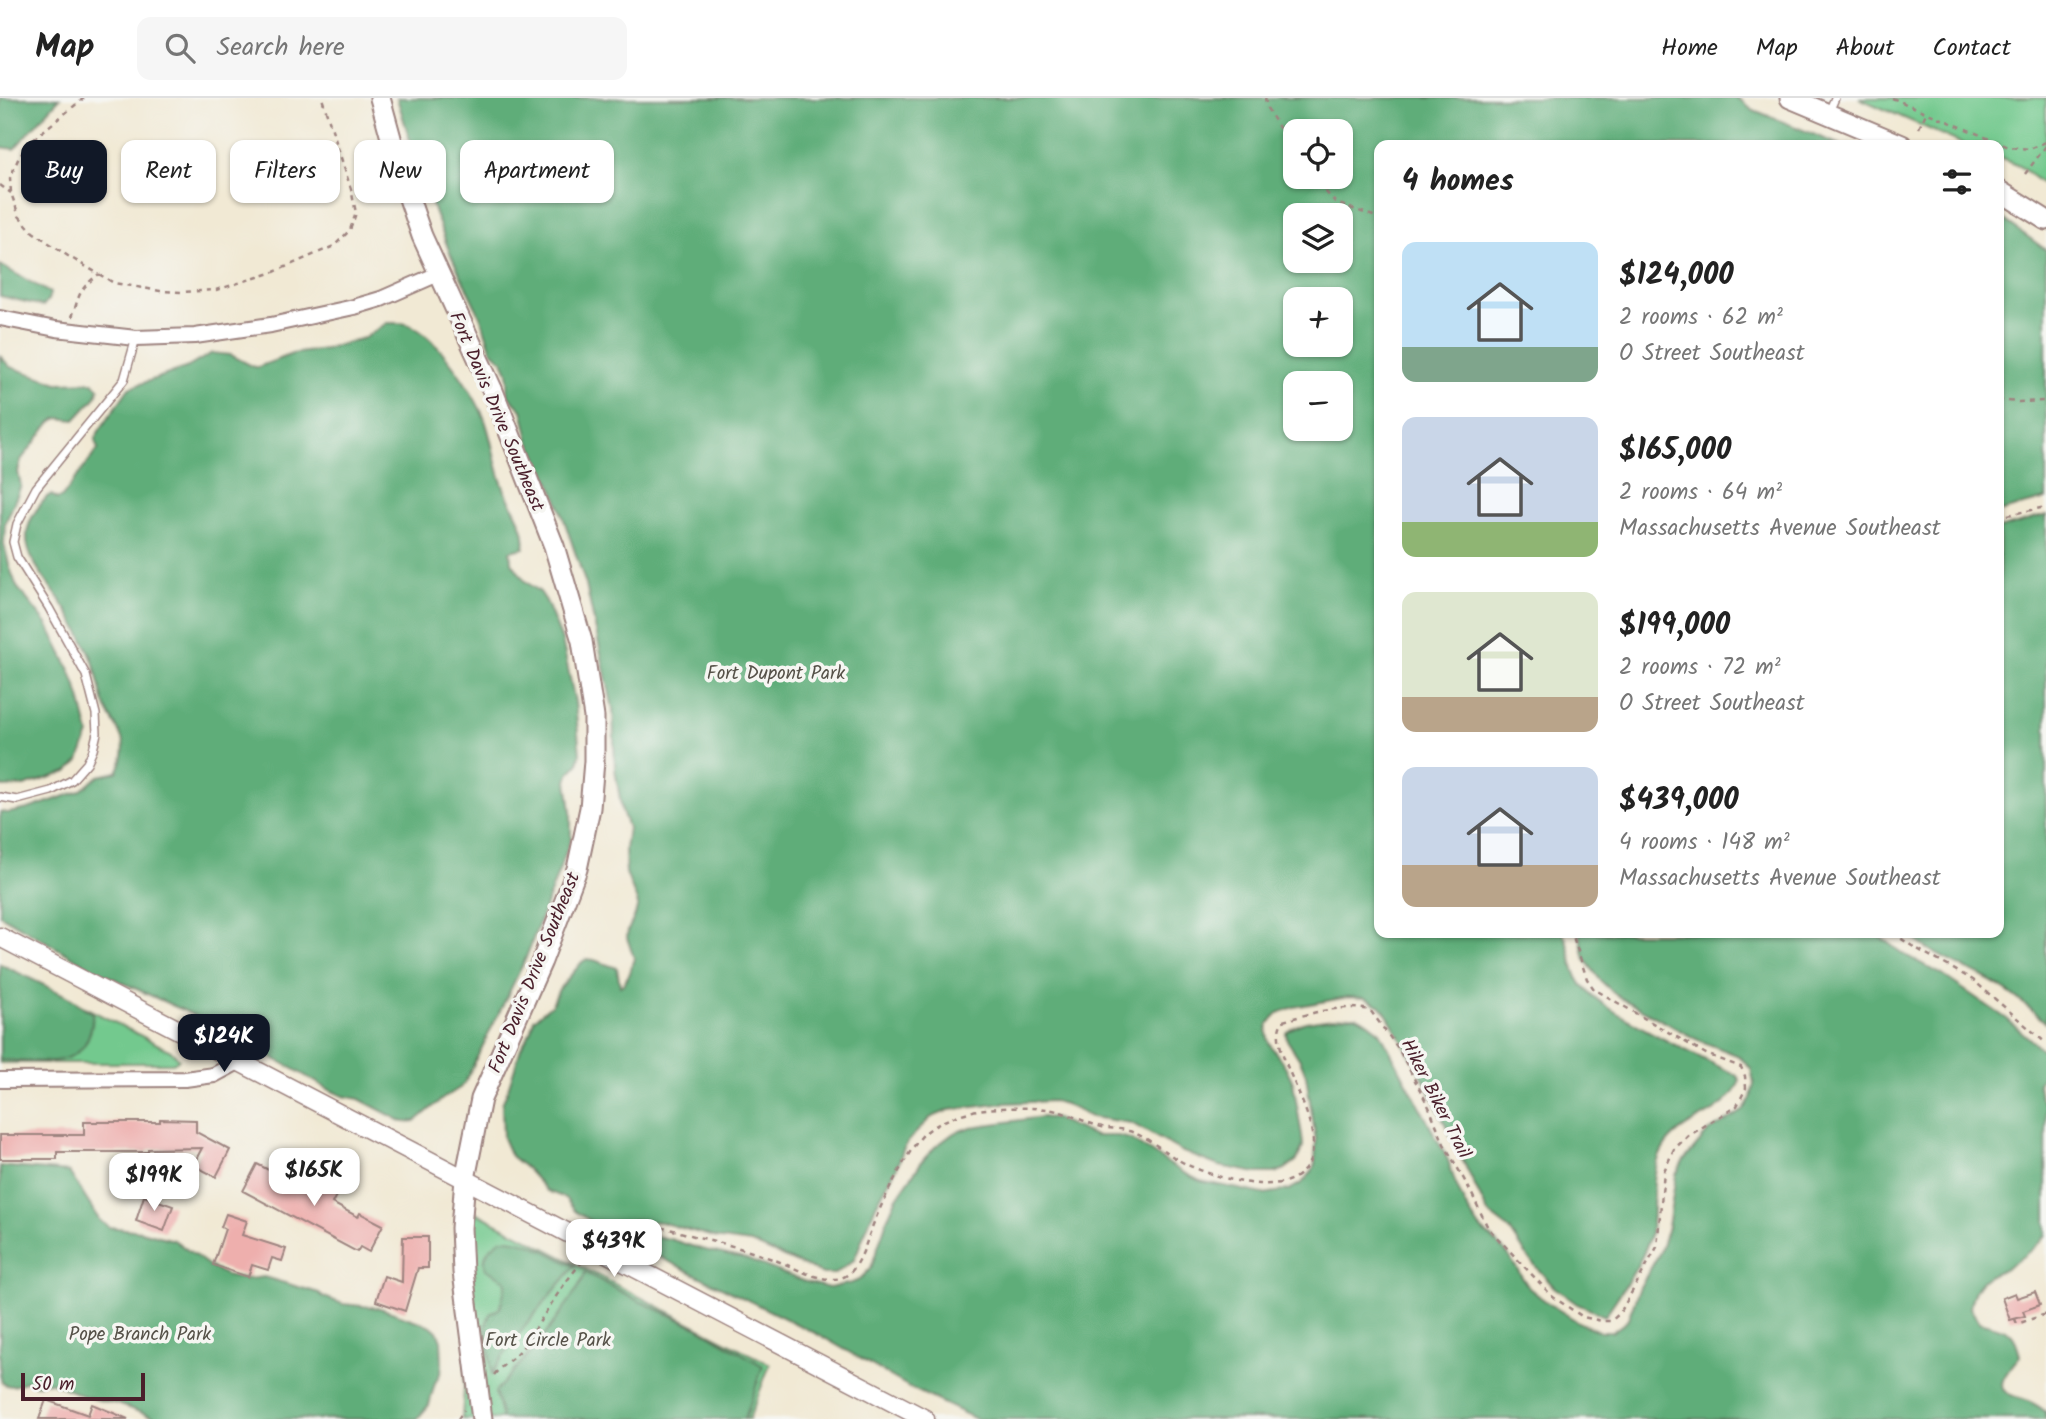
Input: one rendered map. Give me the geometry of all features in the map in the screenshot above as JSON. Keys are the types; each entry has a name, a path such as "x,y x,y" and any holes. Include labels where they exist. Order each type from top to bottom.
{"main road":[{"name":"Fort Davis Drive Southeast","path":"380,98 422,236 503,416 554,545 582,641 594,726 590,808 577,869 546,951 481,1099 465,1179 461,1227 463,1272 482,1419"},
{"path":"1790,98 1831,106 1893,140"},
{"path":"2004,194 2046,220"}],"street":[{"path":"0,318 66,330 136,338 195,336 342,310 381,299 438,274"},
{"path":"0,937 925,1419"},
{"path":"0,1080 185,1079 214,1075 240,1061"}],"lane":[{"path":"0,797 17,800 51,791 72,780 87,764 93,750 97,733 96,713 86,675 17,557 13,542 17,524 36,488 124,380 136,338"}],"path":[{"path":"84,98 37,136 19,157 10,177 11,193 19,216 33,232 114,283 183,292 216,290 274,272 334,246 350,230 356,213 351,189 322,98"},
{"path":"1265,98 1267,108 1283,134"},
{"path":"1892,98 1990,140"},
{"path":"1919,128 1926,113"},
{"path":"2004,146 2030,149 2046,144"},
{"path":"2025,174 2046,144"},
{"path":"0,185 11,193"},
{"path":"1323,189 1336,203 1374,216"},
{"path":"66,330 83,286 99,274"},
{"path":"2004,401 2046,401"},
{"path":"2004,516 2046,507"},
{"name":"Hiker Biker Trail","path":"611,1239 634,1229 660,1227 755,1252 818,1277 841,1278 849,1273 861,1257 879,1209 923,1135 935,1126 973,1111 1028,1108 1067,1113 1101,1126 1130,1131 1187,1165 1230,1180 1281,1182 1296,1177 1306,1166 1314,1138 1301,1093 1279,1044 1279,1026 1283,1021 1325,1009 1358,1008 1370,1010 1398,1048 1488,1227 1553,1297 1583,1317 1611,1321 1619,1313 1657,1247 1664,1171 1674,1149 1688,1136 1737,1106 1746,1088 1745,1076 1741,1067 1706,1054 1594,989 1587,979 1574,938"},
{"path":"1900,938 1973,980 2046,1043"},
{"path":"493,1377 520,1351 566,1280 582,1262"},
{"path":"2015,1319 2017,1324 2046,1314"}],"green space":[{"path":"0,98 60,98 14,149 0,147"},
{"name":"Fort Dupont Park","path":"397,98 1737,98 1754,110 1828,140 1374,140 1374,938 1565,938 1577,978 1595,997 1643,1028 1736,1075 1740,1080 1734,1093 1725,1102 1680,1131 1662,1151 1654,1178 1652,1225 1645,1250 1605,1316 1577,1304 1554,1287 1529,1259 1510,1230 1488,1213 1423,1078 1389,1018 1381,1006 1365,998 1348,997 1294,1007 1278,1013 1268,1024 1269,1043 1293,1082 1303,1146 1297,1160 1275,1173 1257,1173 1219,1166 1183,1152 1131,1123 1091,1117 1053,1101 949,1110 930,1118 910,1139 876,1205 854,1260 835,1274 823,1274 751,1243 721,1239 660,1222 633,1220 614,1231 597,1225 575,1211 565,1198 547,1191 511,1156 503,1138 502,1104 534,1019 552,1004 559,989 582,962 587,959 594,960 617,968 620,986 623,984 630,973 634,958 627,938 638,904 626,873 628,828 622,811 615,769 613,709 586,585 555,493 529,440 522,410 508,396 508,372 503,361 492,351 480,316 450,253 431,203 446,203 446,140 410,140"},
{"path":"1859,98 2046,98 2046,187 2019,166 2004,160 2004,140 1954,140"},
{"path":"2004,220 2046,250 2046,499 2004,511"},
{"path":"0,265 50,293 43,306 0,296"},
{"path":"387,323 411,325 424,334 463,379 483,415 501,479 524,532 524,548 510,551 511,561 525,581 540,592 546,601 562,640 575,702 580,754 578,764 570,772 567,781 571,839 525,960 465,1082 416,1121 403,1122 359,1099 328,1089 200,1018 95,970 0,915 0,812 28,809 80,791 99,776 117,772 124,751 121,736 104,703 88,649 70,615 29,551 27,538 35,511 48,496 52,495 57,499 62,497 98,449 95,440 99,431 129,388 188,367 212,353 231,355 258,367 292,354 325,349 364,338"},
{"path":"0,356 10,367 58,383 93,382 99,388 96,397 75,420 58,418 51,422 21,460 18,472 21,486 5,524 4,544 17,587 47,624 71,672 89,734 79,761 67,772 24,786 2,787 0,781"},
{"path":"2046,515 2046,1023 2000,987 1933,952 1913,938 2004,938 2004,528"},
{"path":"1580,938 1882,938 2007,1019 2046,1053 2046,1071 2038,1084 2040,1096 2046,1106 2046,1235 2022,1257 1982,1281 1974,1293 1970,1308 1979,1322 2007,1331 2015,1339 2020,1356 2004,1377 2003,1389 2041,1408 2046,1412 2046,1419 976,1419 913,1389 821,1336 623,1237 649,1235 670,1239 749,1260 829,1288 852,1283 871,1268 896,1199 935,1147 954,1133 971,1127 1042,1117 1056,1119 1095,1136 1130,1139 1200,1181 1263,1194 1289,1190 1302,1183 1312,1172 1316,1141 1306,1075 1287,1040 1286,1033 1306,1022 1356,1016 1380,1032 1448,1160 1465,1205 1480,1228 1507,1253 1529,1288 1548,1303 1580,1323 1601,1332 1612,1332 1627,1321 1640,1287 1660,1252 1668,1227 1676,1175 1682,1163 1707,1133 1744,1110 1751,1098 1754,1083 1751,1069 1739,1056 1696,1039 1617,996 1601,981 1585,959"},
{"path":"0,964 173,1052 179,1059 173,1063 0,1063"},
{"path":"0,964 69,997 92,1013 91,1030 83,1047 74,1055 52,1061 0,1060"},
{"name":"Pope Branch Park","path":"0,1166 69,1172 100,1221 109,1227 141,1231 174,1240 226,1275 248,1279 264,1277 319,1293 343,1304 380,1308 431,1326 441,1340 442,1364 429,1405 417,1419 159,1419 117,1404 86,1397 52,1383 36,1385 26,1381 17,1385 5,1385 0,1373"},
{"name":"Fort Circle Park","path":"475,1212 770,1364 749,1419 462,1419"},
{"path":"502,1239 530,1244 575,1266 521,1332 492,1374 486,1325 490,1314 500,1308 506,1284 505,1280 486,1269 485,1259 490,1248"},
{"name":"Fort Circle Park","path":"585,1272 637,1300 697,1327 763,1366 745,1419 502,1419 495,1392 538,1344 570,1300"}],"building":[{"path":"160,1119 196,1120 196,1132 230,1150 216,1177 193,1165 202,1148 148,1149 148,1152 57,1152 57,1159 0,1159 0,1135 84,1135 84,1122 160,1122"},
{"path":"257,1164 307,1187 311,1178 338,1192 332,1203 358,1217 360,1213 383,1225 369,1252 360,1247 357,1252 243,1191"},
{"path":"144,1196 173,1206 164,1231 136,1221"},
{"path":"226,1214 247,1221 242,1235 286,1249 282,1261 272,1258 268,1270 252,1265 248,1277 213,1265 225,1229 221,1227"},
{"path":"403,1237 428,1237 428,1268 418,1268 405,1311 376,1301 384,1276 402,1282"},
{"path":"2035,1292 2040,1305 2023,1311 2025,1316 2010,1320 2002,1298 2015,1293 2017,1298"},
{"path":"46,1400 88,1415 92,1404 128,1419 39,1419"}]}
